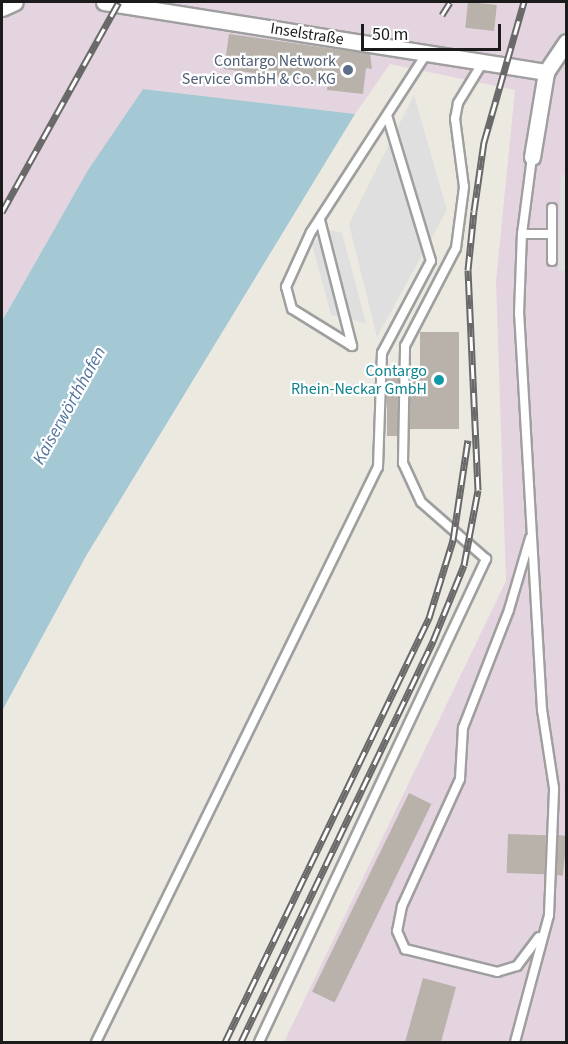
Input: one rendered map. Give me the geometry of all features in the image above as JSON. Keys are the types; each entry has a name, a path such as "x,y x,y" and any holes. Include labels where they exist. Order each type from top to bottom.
{"street":[{"path":"2,8 15,2"},
{"name":"Inselstraße","path":"104,2 546,72"},
{"path":"532,157 546,72 567,42"}],"lane":[{"path":"320,220 352,346 312,325 286,300 289,274 320,220 427,53"},
{"path":"259,1042 486,559 421,502 404,463 405,346 456,248 464,187 455,118 458,103 483,62"},
{"path":"96,1042 378,467 382,353 431,261 387,115"},
{"path":"515,1042 549,915 554,788 542,710 519,314 522,234 532,157"},
{"path":"552,208 552,261"},
{"path":"522,234 552,234"},
{"path":"532,531 510,610 463,728 460,779 402,906 397,931 405,949 496,972 517,966 533,950 549,915"}],"shaded area":[{"path":"2,2 566,2 566,1042 284,1042 506,581 496,281 515,90 390,64 355,114 143,89 88,170 2,321"},
{"path":"414,95 447,210 377,337 349,224"},
{"path":"561,175 566,175 566,271 558,271"},
{"path":"329,230 342,233 366,323 331,315 312,244"}],"water":[{"name":"Kaiserwörthhafen","path":"143,89 355,114 86,556 2,711 2,321 88,170"}],"building":[{"path":"468,2 497,5 494,31 465,28"},
{"path":"229,34 370,54 372,69 366,68 363,94 327,90 328,83 224,69"},
{"name":"Contargo Rhein-Neckar GmbH","path":"420,332 459,332 459,429 410,429 409,436 411,368 420,368"},
{"path":"387,368 399,368 399,436 387,436"},
{"path":"409,793 431,804 335,1003 312,992"},
{"path":"508,834 546,835 545,874 507,873"},
{"path":"558,835 566,836 563,876 554,875"},
{"path":"423,978 456,987 441,1042 405,1042"}],"railway":[{"path":"2,212 119,2"},
{"path":"442,15 450,2"},
{"path":"241,1042 433,641 464,565 478,490 468,270 474,211 484,142 524,2"},
{"path":"225,1042 429,618 453,540 468,440"}],"place":[{"name":"Contargo Network Service GmbH & Co. KG","path":"348,70"},
{"name":"Contargo Rhein-Neckar GmbH","path":"439,380"}]}
